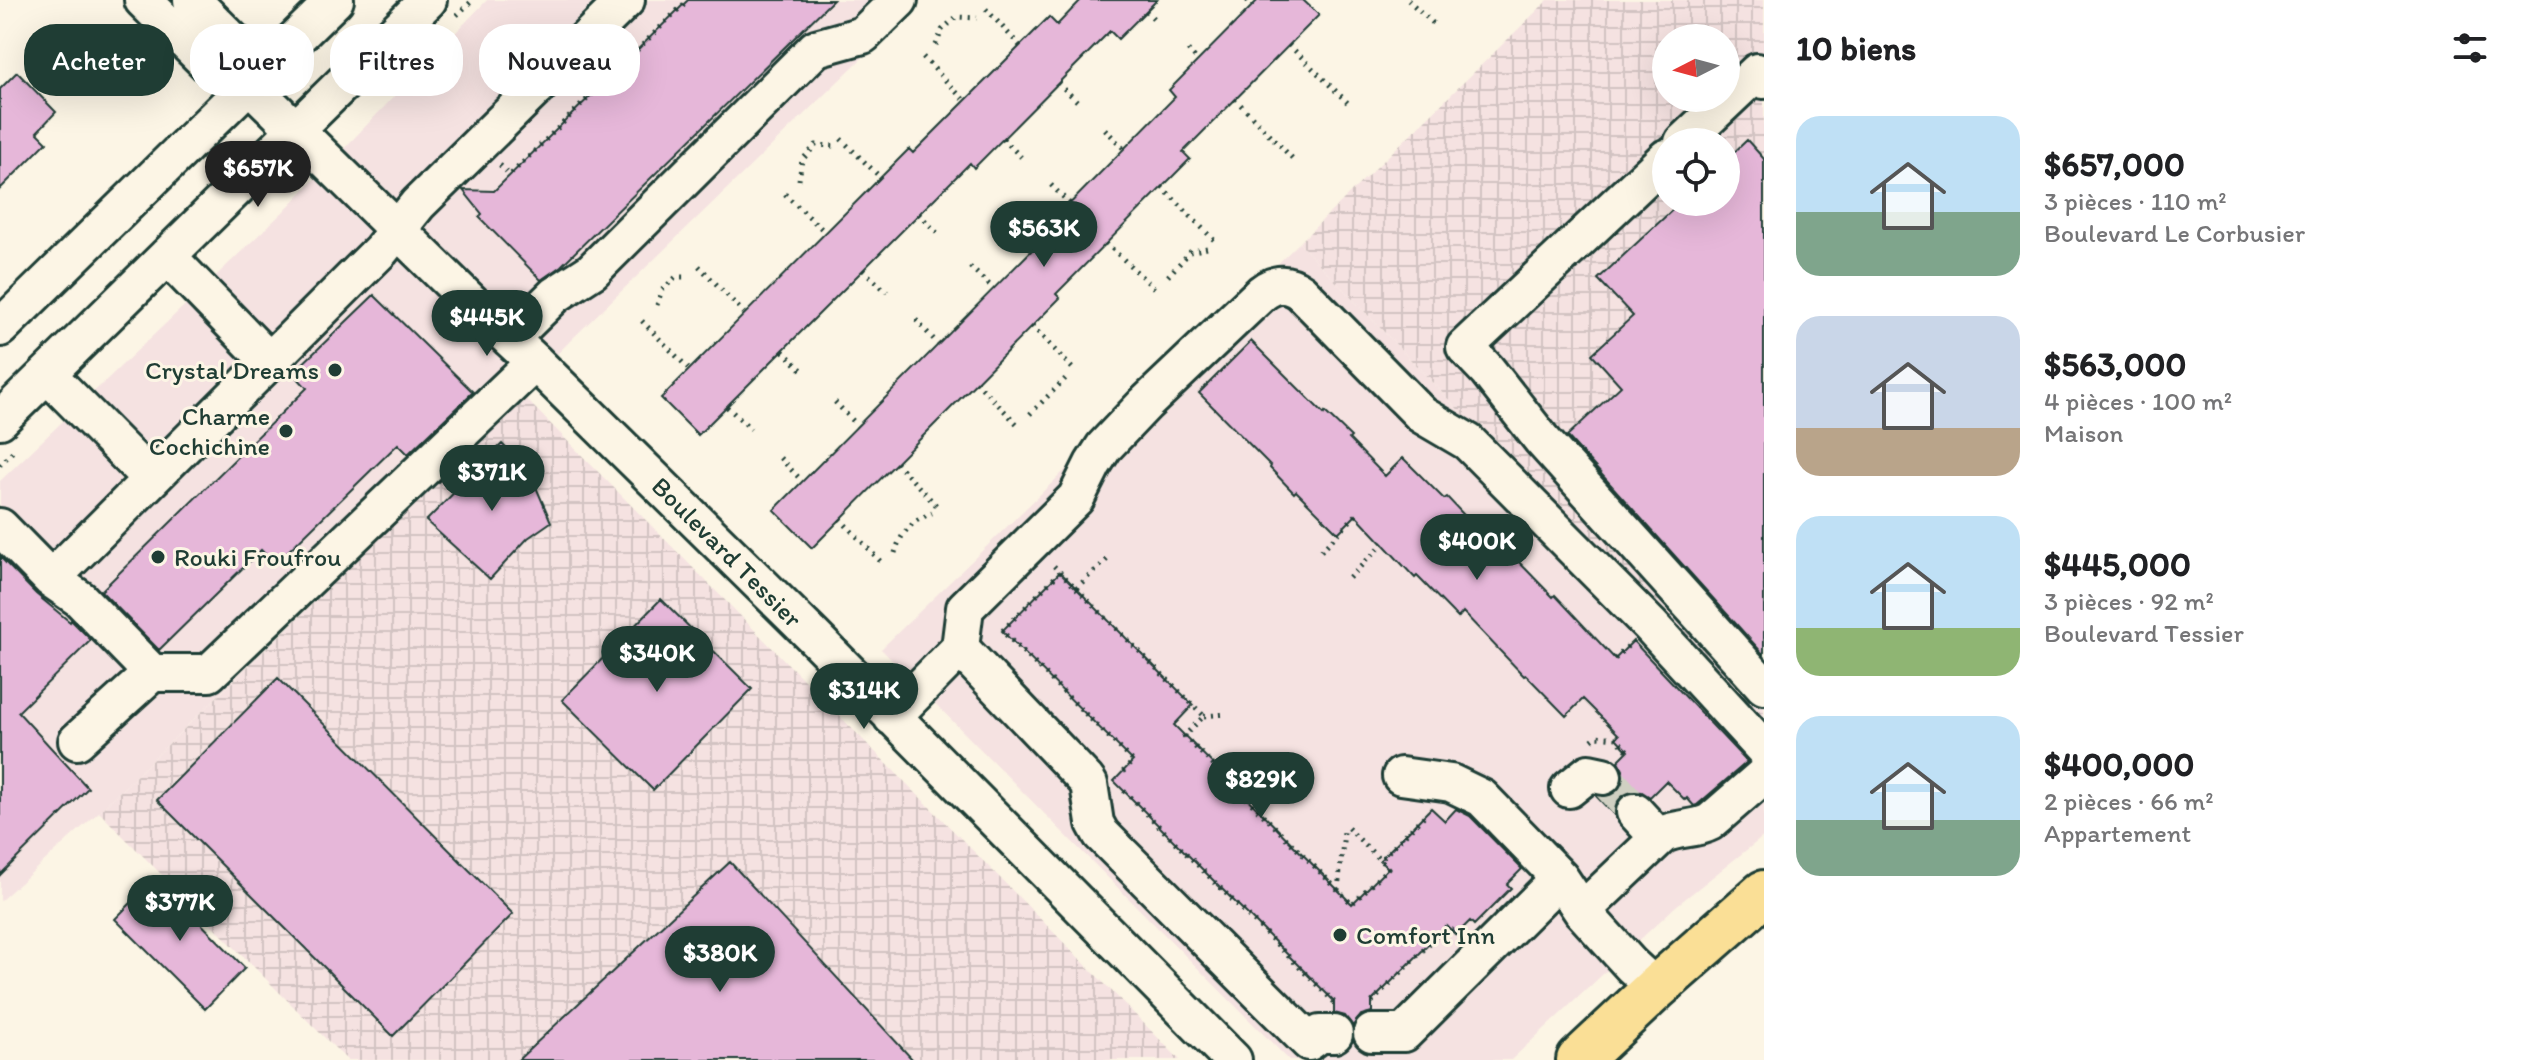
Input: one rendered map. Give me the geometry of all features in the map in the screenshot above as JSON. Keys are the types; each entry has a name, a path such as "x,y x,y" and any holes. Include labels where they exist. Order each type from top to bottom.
{"main road":[{"path":"1579,1060 1764,893"}],"street":[{"name":"Boulevard Tessier","path":"143,0 190,46"},
{"name":"Boulevard Tessier","path":"192,0 216,24"},
{"path":"310,24 335,0"},
{"path":"0,420 428,0"},
{"path":"51,579 381,250 418,204 626,0"},
{"path":"77,741 152,673 209,673 522,350 555,295 592,271 816,48 863,35 899,0"},
{"path":"1698,128 1757,72 1764,80"},
{"path":"0,328 237,96"},
{"name":"Boulevard Tessier","path":"261,96 522,350 1233,1060"},
{"path":"1652,171 1465,347 1552,452 1764,686"},
{"path":"167,256 269,361"},
{"path":"892,717 960,648 965,608 1076,498 1104,447 1262,293 1275,285 1289,285 1301,292 1422,415 1468,442 1650,625 1764,749"},
{"path":"47,374 151,479"},
{"path":"0,527 51,579 80,599 152,673"},
{"path":"960,648 1086,780 1095,823 1101,834 1316,1037"},
{"path":"1569,789 1589,773 1603,776"},
{"path":"1582,911 1659,838 1668,832 1701,827 1710,822 1764,775"},
{"path":"1401,776 1451,783 1482,798 1560,878 1582,911 1656,988"},
{"path":"1635,812 1659,838"},
{"path":"1372,1022 1404,1033 1560,878"}],"path":[{"path":"510,175 688,0"},
{"path":"1247,0 1252,6"},
{"path":"1408,0 1435,25"},
{"path":"986,9 1020,46"},
{"path":"1146,11 1156,21"},
{"path":"936,45 942,30 956,17 977,18"},
{"path":"1289,45 1351,106"},
{"path":"1188,50 1198,61"},
{"path":"923,57 965,101"},
{"path":"1058,83 1077,101"},
{"path":"1235,99 1295,161"},
{"path":"1105,129 1124,149"},
{"path":"841,139 880,177"},
{"path":"1003,139 1021,157"},
{"path":"799,180 802,160 816,145 834,146"},
{"path":"1051,185 1070,204"},
{"path":"1162,187 1214,240"},
{"path":"785,194 825,232"},
{"path":"919,214 941,237"},
{"path":"1106,243 1155,289"},
{"path":"1168,276 1190,252 1207,248"},
{"path":"699,266 744,313"},
{"path":"970,267 994,289"},
{"path":"863,270 887,292"},
{"path":"657,305 662,290 676,277 688,277"},
{"path":"916,320 938,344"},
{"path":"642,321 689,369"},
{"path":"1032,326 1074,370"},
{"path":"783,351 805,373"},
{"path":"1030,414 1066,378"},
{"path":"976,382 1019,426"},
{"path":"835,402 858,426"},
{"path":"727,407 751,429"},
{"path":"780,458 802,481"},
{"path":"896,463 938,507"},
{"path":"895,553 900,536 917,519 932,513"},
{"path":"1321,551 1356,515"},
{"path":"840,519 883,564"},
{"path":"1349,578 1384,543"},
{"path":"1076,588 1111,556"},
{"path":"1204,716 1060,572 1002,631 1133,761 1114,781 1334,1001 1316,1037"},
{"path":"1227,714 1204,716 1184,736 1338,890 1352,904 1388,868 1346,830 1338,890"},
{"path":"1380,860 1431,808"},
{"path":"1372,1022 1372,1001 1447,926 1456,935 1461,930"}],"shaded area":[{"path":"487,0 922,0 571,340 276,639 99,812 0,901 0,481 283,212 395,96 463,96 463,25"},
{"path":"1548,0 1764,0 1764,729 1299,243"},
{"path":"1299,243 1764,729 1764,836 1676,906 1511,1060 1289,1060 881,649"},
{"path":"524,397 1180,1060 347,1060 99,812"}],"building":[{"path":"688,0 833,0 561,266 541,280 479,217 482,214 463,190 494,191 590,96 640,96 640,47"},
{"path":"1081,0 1157,0 1118,39 1110,31 974,168 970,163 698,435 661,398 909,149 913,153 1049,17 1057,25"},
{"path":"1258,0 1303,0 1319,15 1183,152 1190,159 1056,294 1060,298 812,548 774,510 1044,238 1040,234 1175,97 1169,90"},
{"path":"17,72 24,79 24,96 40,96 56,112 37,132 47,142 0,189 0,89"},
{"path":"1747,140 1764,159 1764,655 1567,436 1621,386 1592,354 1633,316 1598,279 1666,216 1740,216 1740,147"},
{"path":"374,295 473,392 408,454 398,444 275,564 261,550 159,650 101,591 307,388 293,373"},
{"path":"1251,341 1351,437 1349,439 1385,476 1403,458 1444,499 1447,497 1507,561 1513,556 1553,597 1555,595 1615,659 1633,641 1747,762 1697,805 1694,806 1687,798 1685,800 1666,781 1650,797 1631,791 1621,796 1615,805 1614,815 1596,796 1610,796 1623,781 1623,770 1618,761 1628,751 1616,738 1619,735 1583,699 1566,716 1463,612 1458,618 1417,576 1415,578 1356,515 1338,533 1296,491 1294,493 1199,393"},
{"path":"502,444 530,473 551,522 528,538 490,579 426,521"},
{"path":"0,557 36,594 71,620 91,640 18,712 88,788 0,875"},
{"path":"1060,572 1193,705 1174,725 1352,904 1388,868 1380,860 1431,808 1445,821 1456,809 1470,816 1522,869 1507,884 1511,888 1474,925 1470,921 1456,935 1447,926 1372,1001 1372,1012 1361,1015 1353,1026 1345,1016 1334,1013 1334,1001 1114,781 1133,761 1002,631"},
{"path":"661,599 752,689 653,790 562,700"},
{"path":"278,678 513,914 393,1036 157,800"},
{"path":"730,862 913,1060 518,1060"},
{"path":"156,878 245,968 205,1009 115,919"}],"tunnel":[{"path":"1603,776 1635,812"}],"place":[{"name":"Crystal Dreams","path":"335,370"},
{"name":"Charme Cochichine","path":"286,431"},
{"name":"Rouki Froufrou","path":"158,557"},
{"name":"Comfort Inn","path":"1340,935"}]}
